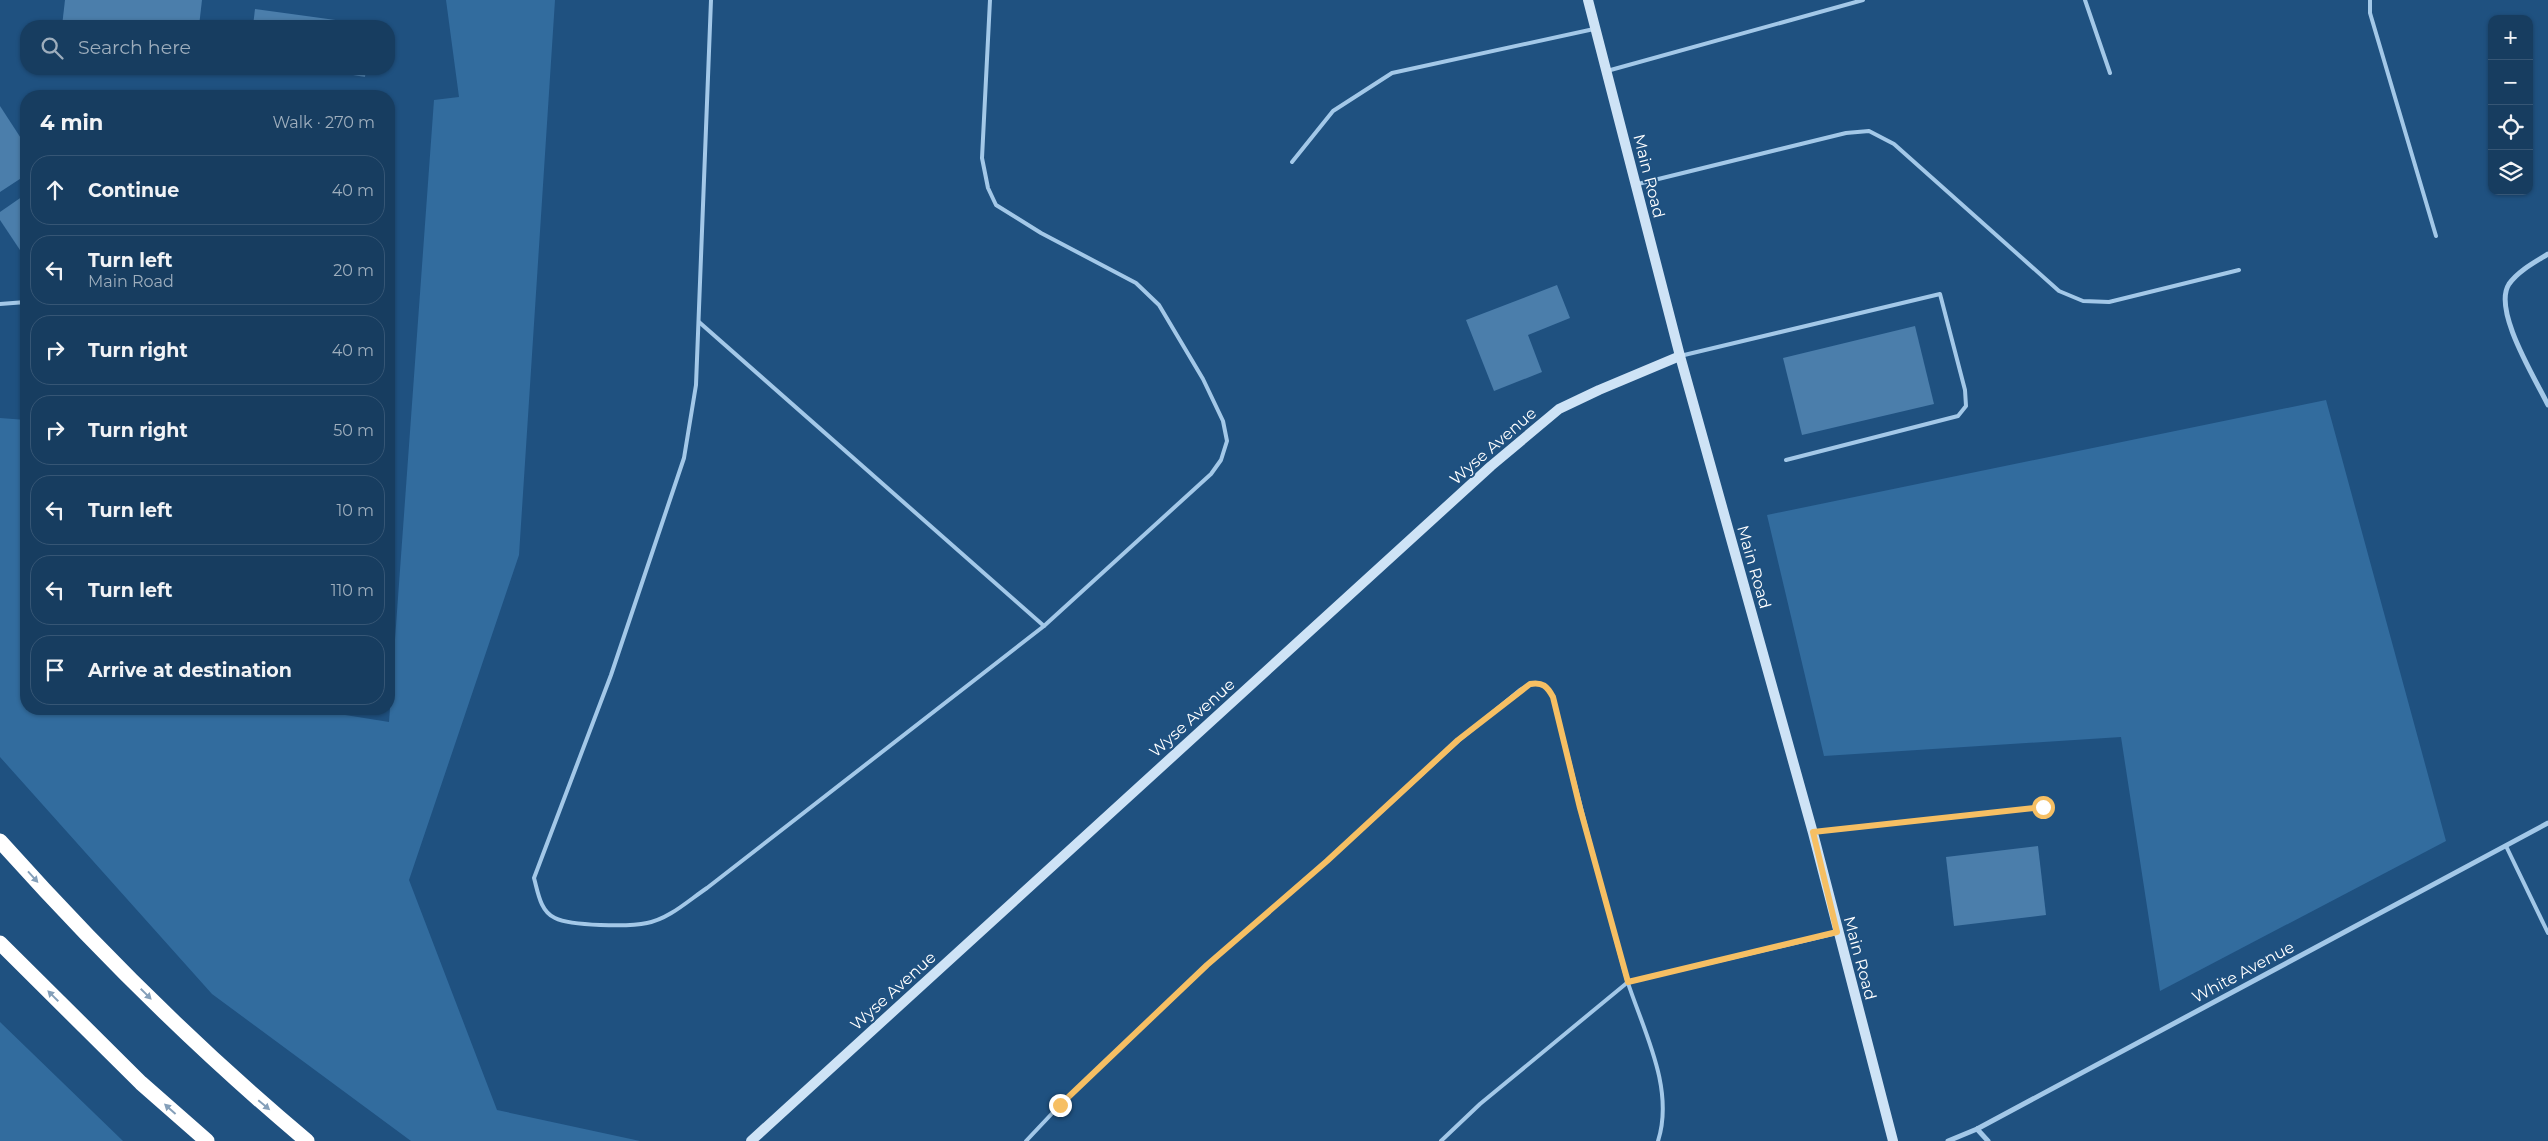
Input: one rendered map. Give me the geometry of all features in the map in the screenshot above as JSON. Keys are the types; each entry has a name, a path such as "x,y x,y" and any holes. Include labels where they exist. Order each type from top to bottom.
{"highway":[{"path":"0,841 52,899 168,1015 255,1098 307,1141"},
{"path":"0,943 141,1083 207,1141"}],"main road":[{"name":"Main Road","path":"1588,0 1680,356 1813,832 1837,932 1893,1141"},
{"name":"Wyse Avenue","path":"751,1141 1491,466 1559,409 1680,356"}],"street":[{"path":"2548,254 2519,272 2508,286 2505,306 2511,332 2548,405"},
{"name":"White Avenue","path":"1948,1141 1977,1128 2548,823"},
{"path":"1977,1128 1988,1141"}],"lane":[{"path":"711,0 696,385 684,458 611,675 534,878 540,903 554,918 604,925 647,923 668,915 707,888 1044,626 1211,474 1221,460 1227,440 1223,421 1203,379 1159,304 1136,283 1041,233 996,205 988,188 982,158 990,0"},
{"path":"1607,71 1862,0"},
{"path":"2085,0 2110,73"},
{"path":"2370,0 2370,13 2436,236"},
{"path":"1292,162 1333,110 1392,73 1596,28"},
{"path":"1636,184 1846,133 1869,131 1894,144 2059,291 2083,301 2109,302 2239,270"},
{"path":"1680,356 1940,294 1965,390 1966,406 1958,416 1786,460"},
{"path":"0,304 20,302"},
{"path":"699,322 1044,626"},
{"path":"1026,1141 1060,1105 1207,965 1327,861 1458,740 1530,684 1540,683 1547,686 1553,697 1580,808 1628,982 1644,1022 1659,1082 1663,1125 1658,1141"},
{"path":"1813,832 2043,807"},
{"path":"2506,846 2548,933"},
{"path":"1441,1141 1480,1104 1628,982 1837,932"}],"shaded area":[{"path":"446,0 555,0 519,555 409,880 497,1110 640,1141 411,1141 212,994 0,757 0,418 20,420 20,715 345,715 389,722 390,715 395,715 395,639 434,100 459,97"},
{"path":"2326,400 2446,841 2160,991 2121,737 1824,756 1767,515"},
{"path":"0,1022 123,1141 0,1141"}],"building":[{"path":"65,0 202,0 200,20 63,20"},
{"path":"255,9 335,20 254,20"},
{"path":"0,106 20,137 20,179 0,192"},
{"path":"20,198 20,250 0,220 0,212"},
{"path":"1557,285 1570,318 1528,335 1542,372 1494,391 1466,320"},
{"path":"1915,326 1934,404 1802,435 1783,358"},
{"path":"2038,846 2046,915 1954,926 1946,857"}],"route":[{"path":"1060,1105 1207,965 1327,861 1458,740 1530,684 1540,683 1547,686 1553,697 1580,808 1628,982 1837,932 1813,832 2043,807"}]}
